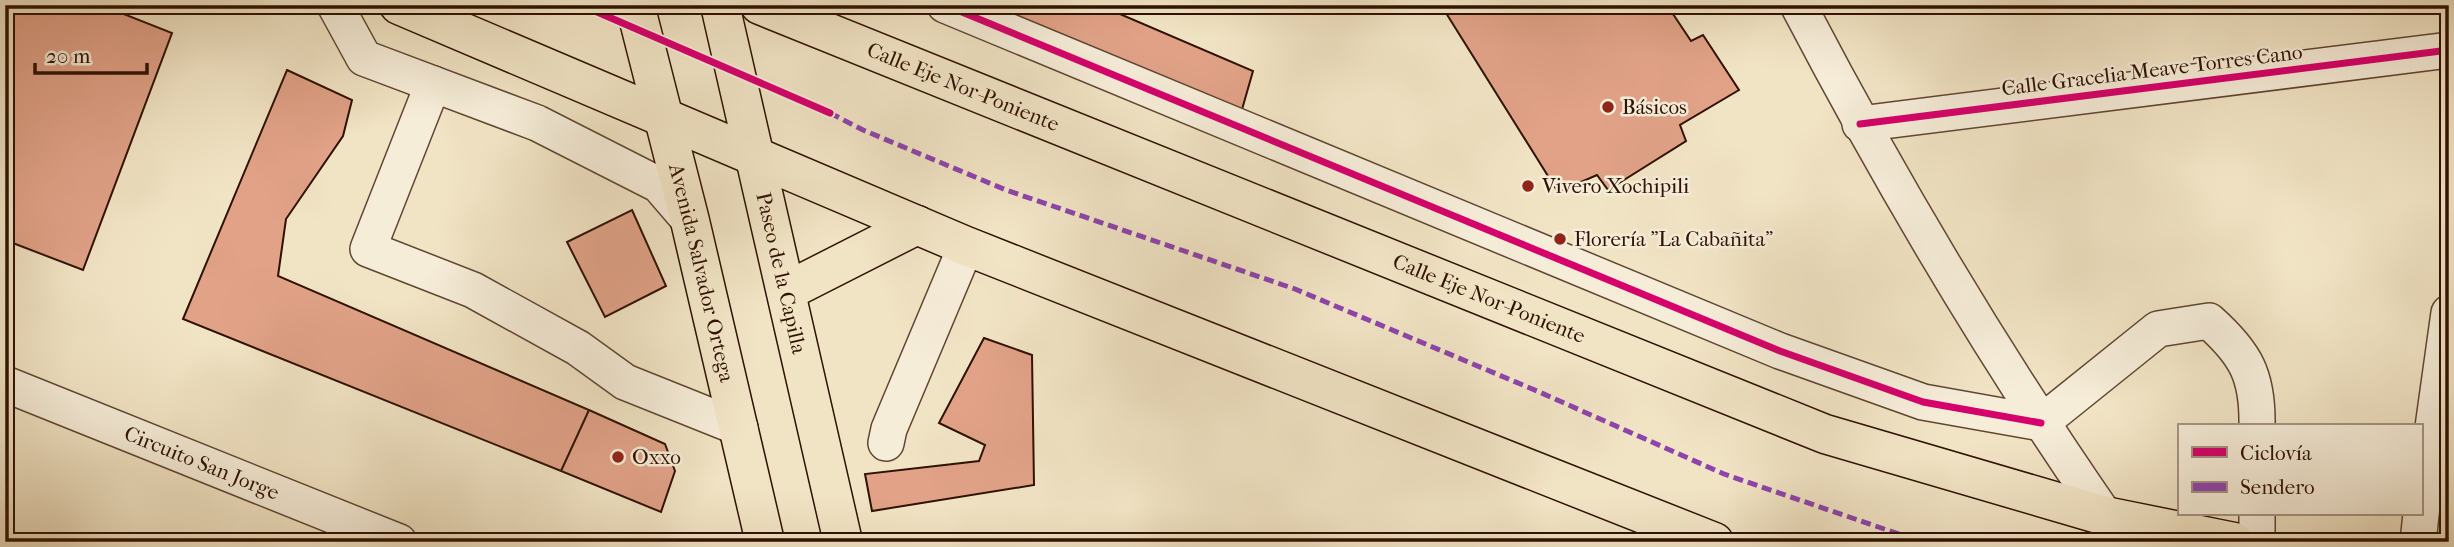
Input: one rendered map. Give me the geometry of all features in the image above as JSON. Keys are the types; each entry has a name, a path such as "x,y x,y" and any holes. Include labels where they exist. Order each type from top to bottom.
{"main road":[{"path":"399,5 664,115 966,246 1714,542"},
{"name":"Avenida Salvador Ortega","path":"635,5 690,221 765,542"},
{"name":"Paseo de la Capilla","path":"720,5 843,542"},
{"name":"Calle Eje Nor-Poniente","path":"762,6 1825,433 2105,516 2234,542"},
{"path":"787,291 917,225"}],"street":[{"path":"335,5 364,58 537,123 659,185 690,221"},
{"path":"945,5 1780,351 1923,402 2041,423 2158,329 2209,321 2236,345 2258,390 2257,424"},
{"path":"1798,5 1860,124 2041,423 2105,516"},
{"name":"Calle Gracelia Meave Torres Cano","path":"1860,124 2449,50"},
{"path":"433,84 368,249 473,290 578,348 625,382 740,428"},
{"path":"886,443 888,429 966,246"},
{"path":"2422,507 2449,313"},
{"name":"Circuito San Jorge","path":"5,384 399,542"},
{"path":"2257,516 2257,542"},
{"path":"2418,542 2421,516"}],"building":[{"path":"5,5 101,5 172,33 83,270 5,240"},
{"path":"971,5 1099,5 1253,71 1239,120"},
{"name":"Básicos","path":"1441,5 1667,5 1691,41 1703,35 1739,90 1680,125 1686,141 1608,190 1597,175 1558,192"},
{"path":"287,70 352,100 343,136 286,219 278,276 589,410 561,471 183,319"},
{"path":"632,210 666,286 605,317 567,242"},
{"path":"984,338 1032,355 1034,485 872,511 865,474 979,461 985,445 939,423"},
{"name":"Oxxo","path":"589,410 665,444 675,471 661,512 561,471"}],"marked path":[{"path":"830,113 863,130 1006,190 1295,289 1537,391 1724,474 1922,542"}],"cycle path":[{"path":"581,5 830,113"},
{"path":"945,5 1780,351 1923,402 2041,423"},
{"path":"1860,124 2449,50"}],"place":[{"name":"Básicos","path":"1608,107"},
{"name":"Vivero Xochipili","path":"1528,186"},
{"name":"Florería \"La Cabañita\"","path":"1560,239"},
{"name":"Oxxo","path":"618,457"}]}
